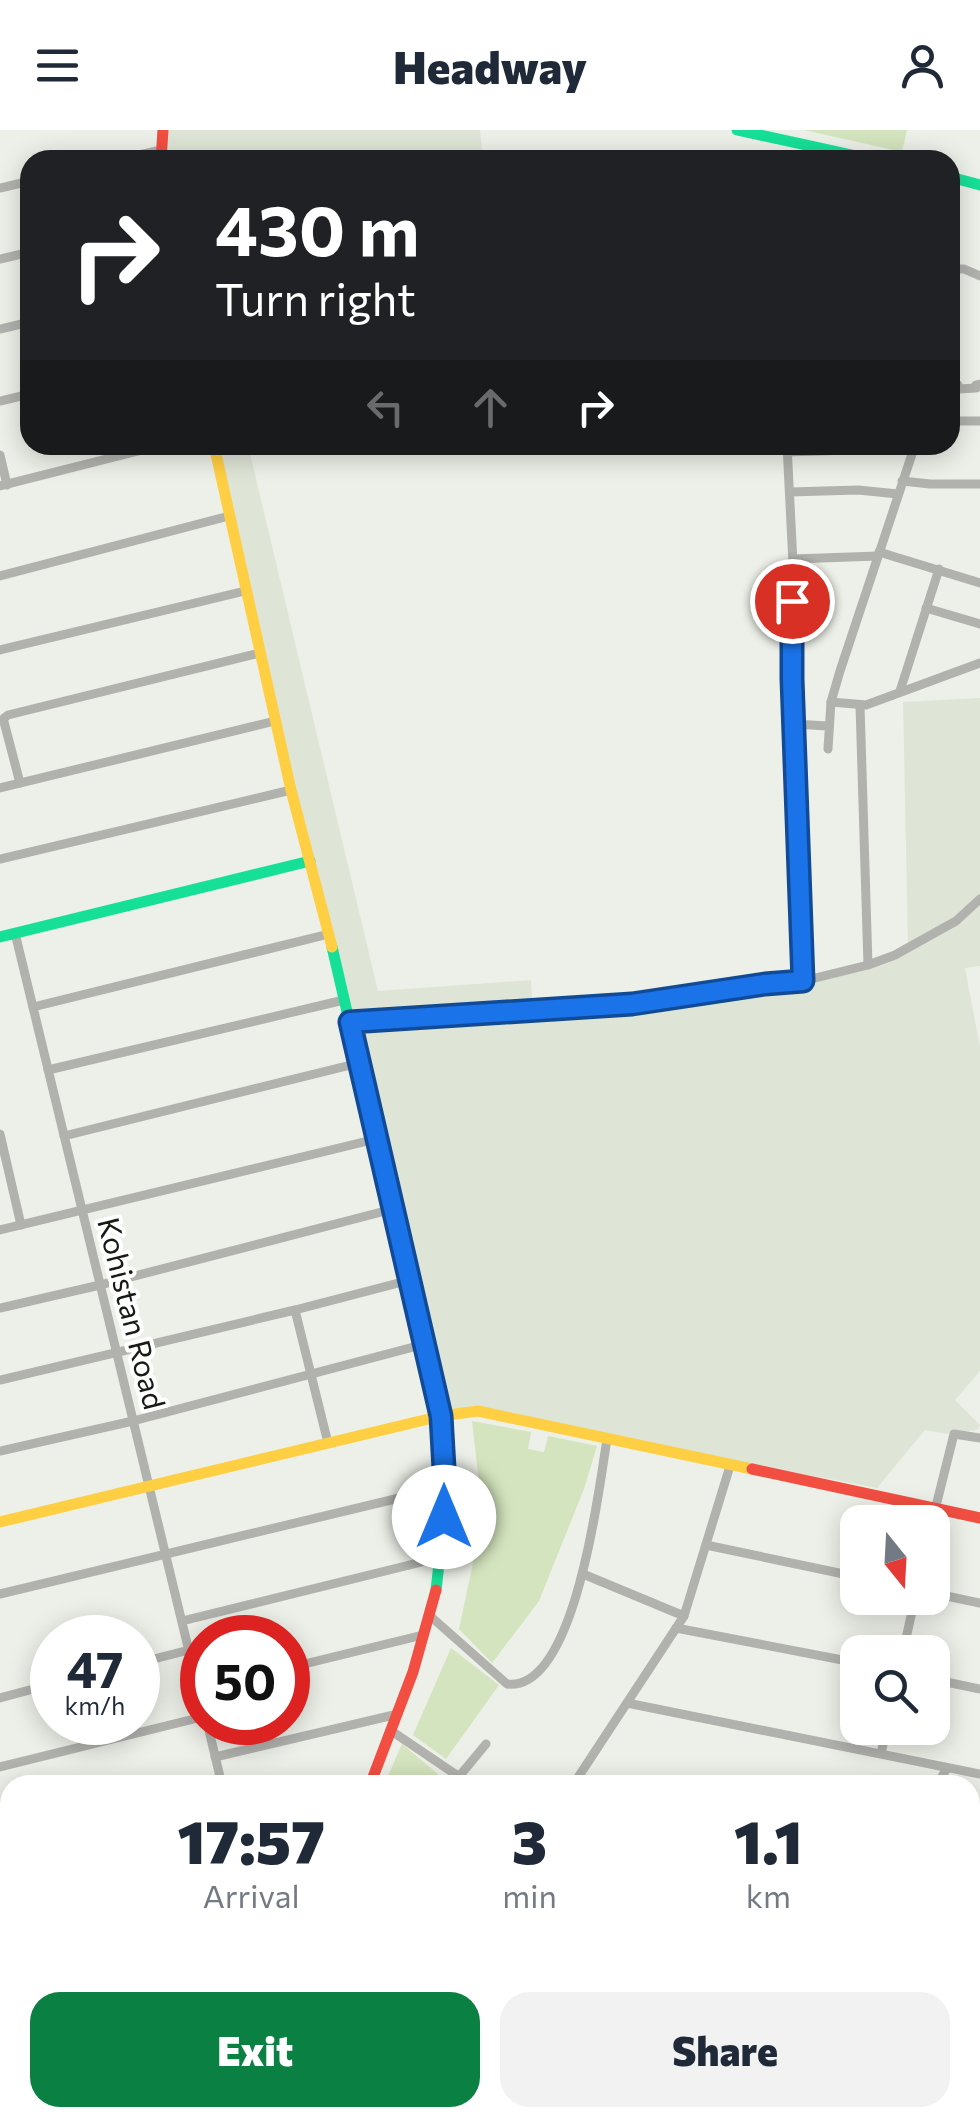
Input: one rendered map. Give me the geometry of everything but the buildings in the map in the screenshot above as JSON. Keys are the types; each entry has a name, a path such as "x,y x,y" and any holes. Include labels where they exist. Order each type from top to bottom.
{"main road":[{"path":"737,130 829,150"},
{"path":"216,455 290,790 329,934 441,1416 445,1486 442,1557 430,1614 398,1714 373,1775"},
{"path":"0,936 310,862"},
{"path":"0,1522 441,1416 478,1411 920,1505"},
{"path":"950,1511 980,1518"}],"street":[{"path":"0,454 3,486 123,455"},
{"path":"787,455 803,981"},
{"path":"828,749 831,702 911,455"},
{"path":"902,481 980,484"},
{"path":"790,492 858,490 898,494"},
{"path":"0,576 229,516"},
{"path":"792,559 878,554 980,583"},
{"path":"900,692 939,569"},
{"path":"0,650 245,591"},
{"path":"926,608 980,624"},
{"path":"20,783 4,718 260,653"},
{"path":"831,702 860,706 980,663"},
{"path":"860,706 868,965"},
{"path":"0,788 275,721"},
{"path":"793,724 828,726"},
{"path":"0,859 290,790"},
{"path":"350,1022 632,1004 803,981 895,956 956,921 980,899"},
{"name":"Kohistan Road","path":"15,933 181,1615"},
{"path":"33,1007 329,934"},
{"path":"48,1070 344,1000"},
{"path":"64,1136 359,1063"},
{"path":"0,1134 21,1225"},
{"path":"0,1230 376,1139"},
{"path":"0,1308 393,1209"},
{"path":"0,1380 410,1280"},
{"path":"295,1310 328,1443"},
{"path":"0,1451 133,1421 425,1344"},
{"path":"936,1505 954,1434 980,1438"},
{"path":"430,1614 507,1684 515,1685 534,1675 561,1640 582,1574 607,1439"},
{"path":"581,1775 684,1616 730,1466"},
{"path":"0,1594 445,1486"},
{"path":"706,1546 840,1573"},
{"path":"206,1615 442,1557"},
{"path":"582,1574 684,1616"},
{"path":"950,1597 980,1603"},
{"path":"676,1628 840,1660"},
{"path":"310,1663 423,1636"},
{"path":"950,1683 980,1689"},
{"path":"0,1698 30,1690"},
{"path":"627,1703 980,1774"},
{"path":"216,1757 398,1714"},
{"path":"0,1767 180,1726"},
{"path":"390,1730 448,1775"},
{"path":"459,1775 486,1744"},
{"path":"212,1745 220,1775"},
{"path":"882,1754 884,1745"},
{"path":"943,1775 947,1768"}],"shaded area":[{"path":"163,130 480,130 482,150 162,150"},
{"path":"216,455 250,455 378,991 531,980 533,1009 632,1004 868,965 908,946 903,702 980,698 980,966 965,968 980,1047 980,1371 955,1400 980,1425 977,1430 947,1434 925,1430 877,1488 477,1406 441,1416"}],"green space":[{"path":"804,130 907,130 902,150"},
{"path":"472,1421 531,1432 528,1449 544,1452 548,1436 597,1446 539,1601 492,1663 459,1629 474,1558 479,1482"},
{"path":"451,1648 499,1685 446,1759 413,1735"},
{"path":"402,1744 438,1774 438,1775 388,1775"}],"traffic: fast":[{"path":"737,130 829,150"},
{"path":"960,180 980,185"},
{"path":"0,937 310,861"},
{"path":"332,947 441,1416 444,1521 436,1590"}],"traffic: slow":[{"path":"216,455 291,790 332,947"},
{"path":"0,1522 441,1416 478,1411 752,1469"}],"traffic: jam":[{"path":"162,150 163,130"},
{"path":"752,1469 980,1518"},
{"path":"374,1775 413,1672 436,1590"}],"route":[{"path":"444,1517 441,1416 350,1022 632,1004 803,981 792,601"}]}
